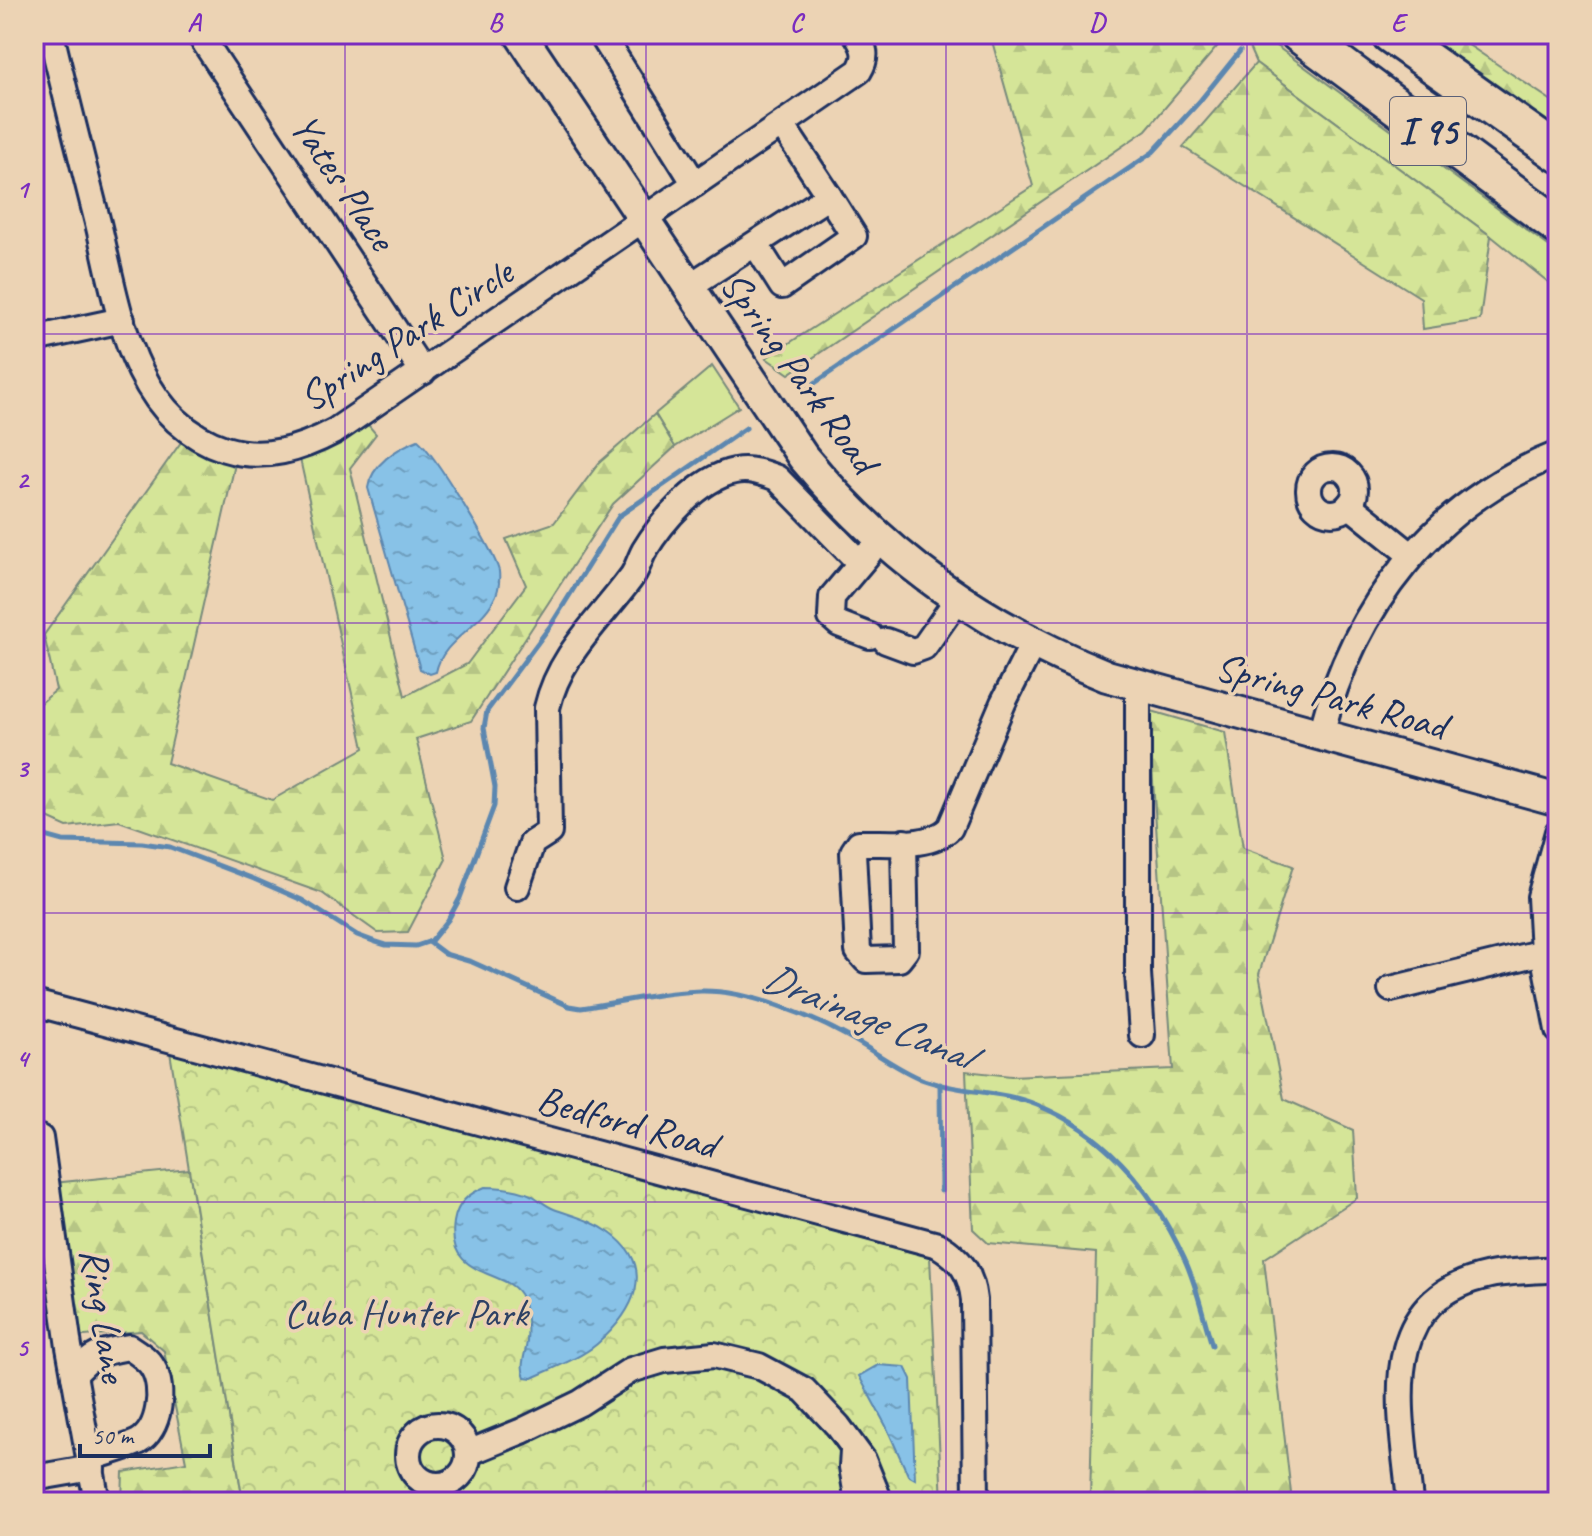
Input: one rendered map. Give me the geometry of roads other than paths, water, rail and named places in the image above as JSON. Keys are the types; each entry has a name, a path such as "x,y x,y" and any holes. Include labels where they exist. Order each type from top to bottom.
{"highway":[{"name":"I 95","path":"1299,34 1558,226"},
{"name":"I 95","path":"1390,34 1558,153"}],"main road":[{"name":"Spring Park Road","path":"520,34 803,457 827,487 916,570 957,600 1033,643 1107,676 1558,800"}],"street":[{"name":"Spring Park Circle","path":"51,34 122,320 144,379 169,416 185,430 208,443 232,451 273,453 315,442 423,372 859,71 865,61 866,49 856,34"},
{"name":"Yates Place","path":"199,34 423,372"},
{"path":"601,34 695,184"},
{"path":"750,249 782,286 854,236 782,125"},
{"path":"688,287 829,196"},
{"path":"34,339 122,320"},
{"path":"1321,734 1351,652 1373,606 1411,555 1459,510 1505,479 1558,454"},
{"path":"517,887 532,843 549,832 547,708 551,690 566,659 633,576 643,553 680,505 709,483 735,471 763,472 777,478 860,563"},
{"path":"1349,505 1411,555"},
{"path":"881,539 832,597 831,617 839,624 913,651 924,647 957,600"},
{"path":"904,842 906,950 899,959 866,960 858,951 853,852 859,843 904,842 942,836 950,828 1001,708 1033,643"},
{"path":"1138,686 1138,973 1142,1035"},
{"path":"1558,832 1554,858 1540,897 1550,952 1558,1030"},
{"path":"1391,989 1550,952"},
{"name":"Bedford Road","path":"34,1003 938,1245 953,1254 972,1281 976,1502"},
{"name":"Ring Lane","path":"40,1138 74,1375 97,1502"},
{"path":"1410,1502 1399,1387 1405,1345 1415,1323 1435,1301 1460,1284 1490,1275 1558,1269"},
{"path":"34,1478 91,1463 141,1441 156,1418 158,1381 150,1363 129,1347 88,1359 74,1375"},
{"path":"468,1453 580,1403 631,1370 664,1360 714,1355 759,1366 804,1390 838,1426 863,1460 880,1502"},
{"path":"853,1448 852,1467 858,1502"}],"water":[{"path":"418,440 463,503 499,571 496,594 487,610 445,651 436,672 430,674 420,669 368,488 374,472 386,458"},
{"path":"485,1187 528,1194 551,1208 610,1233 625,1246 637,1275 630,1304 597,1344 566,1363 532,1378 525,1377 523,1368 527,1330 522,1298 516,1289 469,1264 459,1255 454,1241 455,1215 461,1204"},
{"path":"878,1365 905,1367 911,1379 915,1479 908,1475 859,1376"}],"waterway":[{"path":"809,387 1153,152 1240,51"},
{"path":"34,833 63,841 142,843 170,847 302,900 357,935 373,941 386,945 416,946 431,941 460,898 494,806 495,787 484,728 487,711 551,625 619,516 746,428"},
{"name":"Drainage Canal","path":"429,942 445,954 472,962 569,1006 581,1008 701,991 756,999 829,1027 924,1080 1023,1100 1062,1117 1106,1148 1158,1210 1189,1268 1212,1345"},
{"path":"940,1084 941,1191"}],"park label":[{"name":"Cuba Hunter Park","path":"406,1313"}]}
